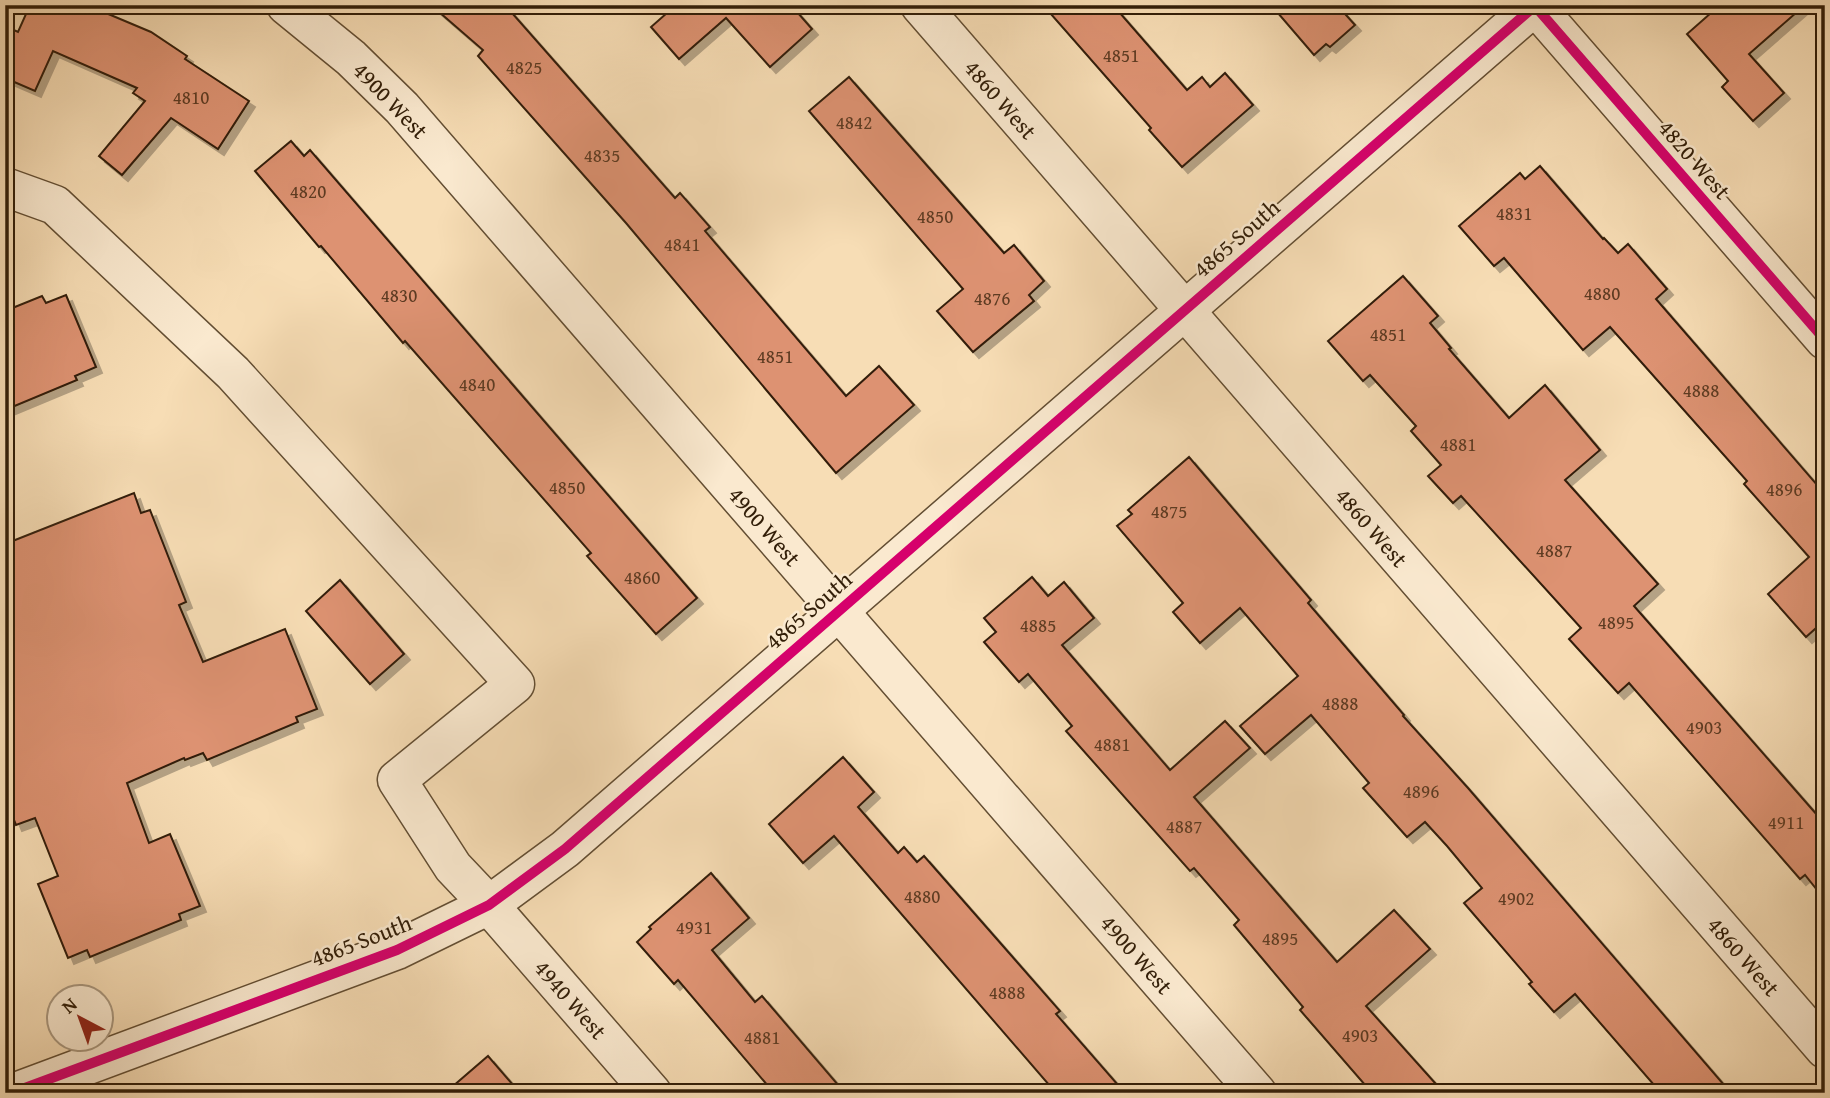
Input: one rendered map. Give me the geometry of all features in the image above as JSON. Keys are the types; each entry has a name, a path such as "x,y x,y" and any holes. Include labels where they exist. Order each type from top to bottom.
{"street":[{"name":"4900 West","path":"286,5 351,58 402,108 1257,1093"},
{"name":"4860 West","path":"920,5 1825,1049"},
{"name":"4865 South","path":"14,1093 397,950 489,905 565,849 1535,6"},
{"name":"4820 West","path":"1535,6 1825,340"},
{"name":"4940 West","path":"5,187 55,205 233,373 515,684 397,780 453,867 652,1093"},
{"path":"5,1080 14,1093"}],"building":[{"path":"30,5 87,5 151,32 187,56 185,59 249,101 218,149 171,118 122,175 99,156 145,101 133,93 137,88 53,51 35,91 5,78 5,51 14,30 18,32"},
{"path":"431,5 505,5 675,198 680,193 710,227 705,231 846,396 879,366 914,405 836,473 626,223 478,56 483,50"},
{"path":"676,5 791,5 812,29 770,67 726,18 679,59 651,27"},
{"path":"1043,5 1113,5 1187,90 1202,77 1210,87 1225,73 1253,105 1182,167"},
{"path":"1271,5 1337,5 1355,25 1330,47 1326,44 1314,55"},
{"path":"1720,5 1805,5 1749,54 1784,93 1753,121 1722,87 1728,81 1687,34"},
{"path":"849,77 1004,253 1014,245 1044,281 1029,295 1034,301 973,352 937,311 963,289 809,111"},
{"path":"291,141 304,156 310,150 697,598 656,634 587,556 591,553 405,341 403,343 255,171"},
{"path":"1540,166 1618,253 1628,244 1667,289 1656,299 1825,494 1825,620 1806,637 1768,594 1809,557 1744,484 1747,481 1610,327 1583,350 1504,258 1494,266 1459,226 1520,173 1525,179"},
{"path":"1403,276 1438,316 1430,323 1451,348 1449,349 1509,418 1545,385 1600,450 1565,480 1658,584 1634,606 1825,824 1825,900 1805,875 1800,879 1629,683 1618,693 1569,639 1581,628 1461,496 1453,503 1428,476 1441,465 1411,431 1416,426 1370,375 1363,381 1328,341"},
{"path":"66,295 96,367 75,376 77,380 5,410 5,311 42,296 46,303"},
{"path":"1189,457 1311,600 1308,603 1403,716 1731,1093 1661,1093 1575,994 1554,1012 1529,984 1532,982 1464,903 1482,888 1425,822 1407,837 1363,788 1369,783 1311,715 1265,754 1240,726 1298,676 1240,608 1200,643 1173,612 1183,603 1117,526 1132,514 1128,510"},
{"path":"134,493 141,513 150,510 186,602 179,605 203,662 285,629 317,709 296,717 298,722 207,760 203,753 185,760 184,758 127,783 149,843 170,834 200,906 179,914 181,920 90,957 87,950 68,958 38,884 58,876 35,818 16,825 5,798 5,544"},
{"path":"1032,577 1048,596 1064,582 1094,618 1062,645 1170,770 1225,721 1250,748 1194,797 1337,962 1394,910 1430,949 1366,1006 1444,1093 1372,1093 1300,1010 1303,1007 1234,925 1239,920 1194,868 1190,871 1066,731 1072,726 1028,674 1019,682 984,642 996,632 984,618"},
{"path":"340,580 404,654 370,684 306,611"},
{"path":"843,757 874,792 858,807 898,853 904,847 917,862 924,856 1060,1011 1056,1014 1125,1093 1056,1093 834,836 803,863 769,824"},
{"path":"711,873 749,918 712,950 755,1002 762,996 845,1093 774,1093 678,980 674,984 637,942 651,929 649,927"},
{"path":"488,1056 520,1093 445,1093"}],"cycle path":[{"path":"14,1092 397,950 489,905 565,849 1536,5"},
{"path":"1535,6 1825,340"}]}
